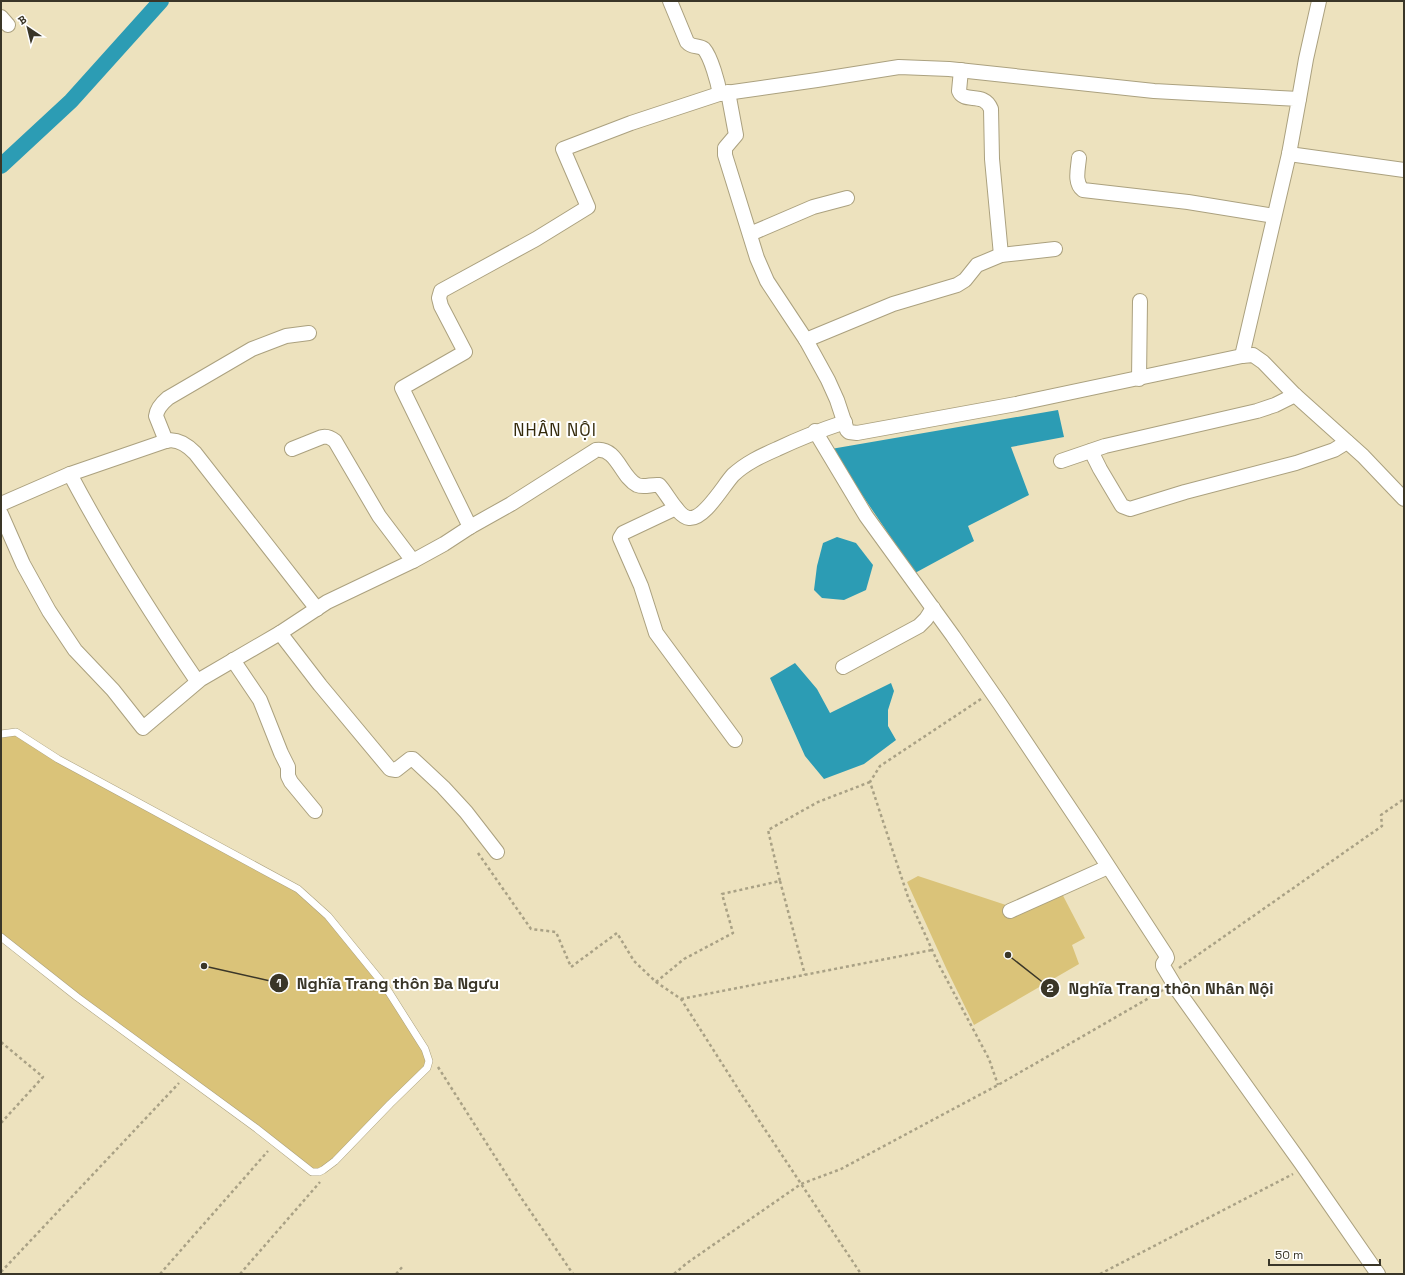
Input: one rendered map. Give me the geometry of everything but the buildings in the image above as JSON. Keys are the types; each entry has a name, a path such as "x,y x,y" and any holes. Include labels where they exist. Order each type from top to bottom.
{"street":[{"path":"670,1 687,42 689,45 702,48 708,55 717,80 724,93 736,135 725,148 724,155 757,258 767,281 806,340 831,387 848,431 851,433 857,433 1016,404 1252,355 1260,359 1295,395 1363,456 1404,499"},
{"path":"1242,356 1289,154 1306,59 1319,1"},
{"path":"470,527 402,388 466,352 441,306 439,298 441,291 536,239 588,208 563,149 631,123 724,93 899,67 961,70 1154,91 1299,99"},
{"path":"961,70 960,94 964,97 983,99 989,104 991,109 992,159 1002,255"},
{"path":"1289,154 1404,170"},
{"path":"1079,158 1077,181 1083,190 1188,202 1274,216"},
{"path":"750,234 813,207 847,198"},
{"path":"806,340 893,304 957,285 964,280 975,266 1002,255 1055,249"},
{"path":"1139,379 1140,301"},
{"path":"166,441 156,413 160,405 168,398 252,349 286,336 309,332"},
{"path":"1061,461 1091,451 1257,411 1295,395"},
{"path":"1,514 23,564 49,611 76,650 113,690 143,728 197,681 280,633 327,602 413,561 444,544 470,527 511,504 590,453 600,449 608,451 635,484 642,486 659,485 676,508 686,518 691,519 696,517 708,507 724,485 741,468 756,458 815,431 845,422"},
{"path":"815,431 866,516 992,692 1166,955 1167,959 1163,964 1171,980 1378,1274"},
{"path":"292,449 322,437 327,436 331,438 379,516 413,561"},
{"path":"1,504 70,474 166,441 174,440 188,446 195,453 316,609"},
{"path":"1091,451 1122,506 1130,508 1296,462 1334,450 1347,442"},
{"path":"70,474 110,546 197,681"},
{"path":"676,508 623,533 620,538 641,586 656,633 734,740"},
{"path":"843,667 919,626 926,619 933,608"},
{"path":"280,633 320,686 390,769 396,770 410,759 413,759 443,787 466,812 498,852"},
{"path":"234,660 260,700 280,753 288,767 288,776 291,782 315,811"},
{"path":"1010,911 1108,868"}],"lane":[{"path":"1,734 16,732 58,760 298,889 328,916 385,986 425,1049 429,1061 427,1068 335,1161 319,1172 312,1172 77,997 1,937"}],"path":[{"path":"805,975 768,830 818,802 870,782 880,766 992,692"},
{"path":"870,782 908,897 932,950 988,1059 998,1085"},
{"path":"674,1274 687,1263 801,1184 841,1169 998,1085 1171,980 1382,826 1381,816 1404,799"},
{"path":"476,851 531,929 556,932 571,967 617,933 634,961 656,982 681,999 742,1095 861,1274"},
{"path":"656,982 684,959 733,933 722,894 780,881"},
{"path":"681,999 932,950"},
{"path":"1,1042 43,1077 1,1123"},
{"path":"429,1061 435,1062 522,1199 573,1274"},
{"path":"1,1272 186,1077"},
{"path":"160,1274 275,1143"},
{"path":"240,1274 328,1173 335,1161"},
{"path":"1100,1274 1304,1168"},
{"path":"396,1274 404,1265"}],"shaded area":[{"path":"16,732 298,889 328,916 385,986 429,1061 335,1161 312,1172 1,936 1,735"},
{"path":"918,876 1006,905 1058,886 1085,938 1072,945 1079,964 974,1025 907,882"}],"water":[{"path":"1058,410 1064,437 1011,447 1029,495 968,526 974,541 915,573 831,449"},
{"path":"837,537 856,543 873,565 866,590 844,600 822,598 814,590 817,566 823,543"},
{"path":"795,663 817,689 830,713 891,683 894,691 888,710 888,726 896,740 864,764 824,779 805,756 770,678"}],"waterway":[{"path":"1,166 71,101 161,1"}],"place":[{"name":"Nghĩa Trang thôn Nhân Nội","path":"1008,955"},
{"name":"Nghĩa Trang thôn Đa Ngưu","path":"204,966"}],"district":[{"name":"NHÂN NỘI","path":"555,430"}]}
